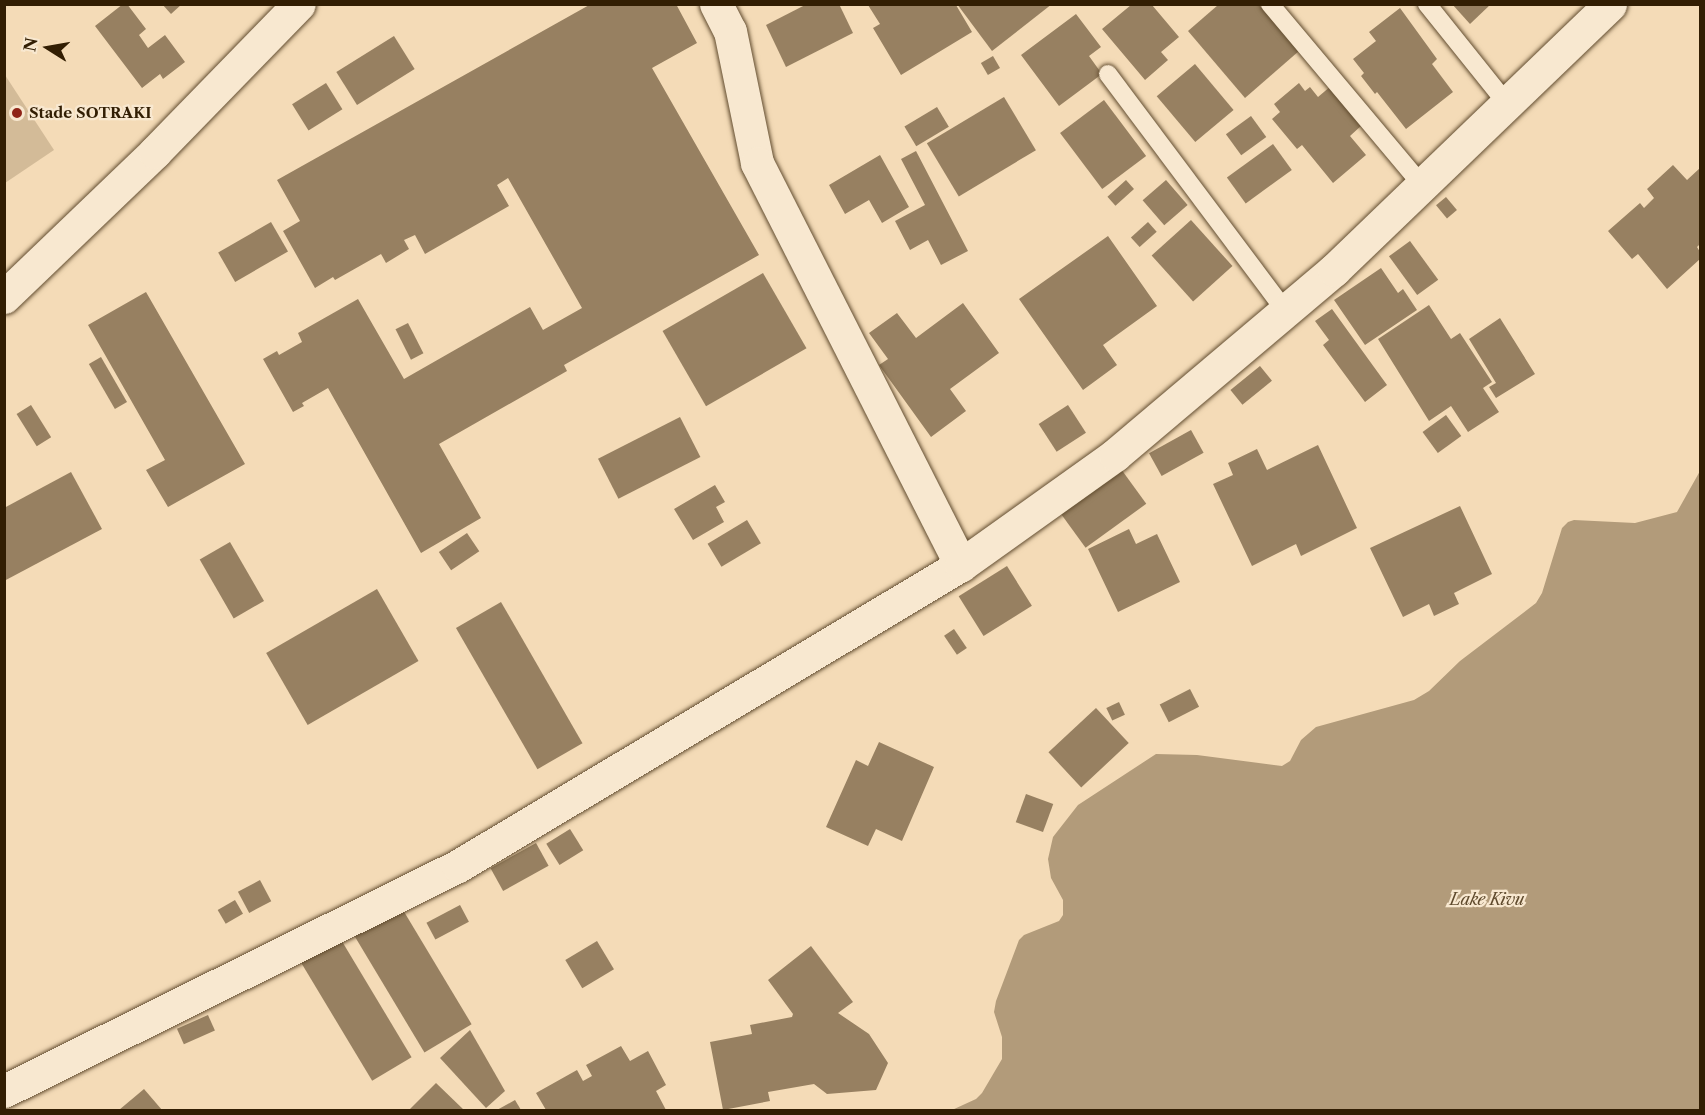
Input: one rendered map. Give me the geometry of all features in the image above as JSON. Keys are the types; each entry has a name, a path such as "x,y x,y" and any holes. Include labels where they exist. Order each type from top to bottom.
{"street":[{"path":"4,297 155,152 299,4"},
{"path":"717,4 730,31 757,163 961,565"},
{"path":"4,1091 458,866 961,565 1115,455 1334,270 1610,4"}],"lane":[{"path":"1270,4 1422,185"},
{"path":"1427,4 1507,104"},
{"path":"1108,74 1285,311"}],"shaded area":[{"name":"Stade SOTRAKI","path":"5,75 54,150 4,183"}],"water":[{"name":"Lake Kivu","path":"1700,471 1700,1110 952,1110 976,1099 982,1093 1002,1059 1002,1037 994,1012 1019,940 1024,935 1059,921 1063,915 1063,900 1051,878 1048,859 1053,837 1078,805 1156,754 1197,755 1282,766 1290,761 1301,740 1316,727 1414,700 1429,691 1460,661 1536,603 1542,593 1562,528 1568,522 1574,520 1635,523 1677,512"}],"building":[{"path":"123,4 127,4 146,29 139,35 148,48 165,35 185,62 163,79 160,74 142,88 95,26"},
{"path":"162,4 182,4 171,14"},
{"path":"591,4 676,4 697,43 652,68 759,255 564,365 567,371 439,444 481,518 421,553 328,388 302,403 304,406 293,412 263,359 277,351 279,355 302,342 298,333 358,299 404,379 530,307 543,330 582,308 508,178 497,185 509,206 425,254 415,235 404,240 409,249 386,263 381,254 335,280 333,277 315,288 283,231 300,221 277,180"},
{"path":"807,4 839,4 853,33 786,67 766,25"},
{"path":"957,4 1052,4 992,51"},
{"path":"1452,4 1491,4 1470,24"},
{"path":"868,5 956,5 972,32 901,75 873,28 880,24"},
{"path":"1131,5 1152,5 1179,37 1161,52 1168,60 1145,80 1102,29"},
{"path":"1218,5 1259,5 1299,51 1245,98 1188,31"},
{"path":"1400,8 1437,59 1432,64 1453,92 1406,129 1377,92 1375,94 1361,76 1364,73 1353,59 1376,41 1369,32"},
{"path":"1076,14 1101,47 1089,56 1102,74 1059,106 1021,55"},
{"path":"394,36 415,69 357,105 336,72"},
{"path":"993,56 1000,68 988,75 981,63"},
{"path":"1195,64 1234,110 1195,142 1157,96"},
{"path":"326,83 342,109 309,130 292,104"},
{"path":"1299,83 1305,91 1310,87 1318,97 1331,86 1362,125 1350,136 1366,155 1333,183 1302,145 1297,149 1272,119 1280,112 1274,104"},
{"path":"1004,97 1036,150 959,196 927,143"},
{"path":"1104,100 1146,156 1102,189 1060,133"},
{"path":"937,107 949,127 916,146 904,127"},
{"path":"1251,116 1266,137 1241,155 1226,134"},
{"path":"1273,144 1292,170 1246,203 1227,178"},
{"path":"916,151 968,251 941,265 928,240 910,250 895,221 925,205 901,159"},
{"path":"880,155 909,207 882,223 869,200 845,214 829,185"},
{"path":"1673,165 1687,180 1700,168 1700,244 1697,247 1700,259 1667,289 1638,254 1632,259 1608,231 1640,203 1644,208 1654,198 1647,189"},
{"path":"1126,180 1134,189 1115,206 1107,197"},
{"path":"1166,180 1188,205 1164,225 1143,200"},
{"path":"1446,197 1457,210 1447,218 1436,205"},
{"path":"1191,220 1232,266 1193,302 1152,255"},
{"path":"271,222 288,251 235,282 218,252"},
{"path":"1148,222 1157,232 1140,247 1131,237"},
{"path":"1108,236 1157,306 1103,345 1117,365 1083,390 1019,299"},
{"path":"1410,241 1438,280 1417,295 1389,256"},
{"path":"1381,268 1398,293 1403,289 1417,310 1365,345 1334,300"},
{"path":"763,273 807,348 706,406 663,331"},
{"path":"146,292 245,464 168,507 146,470 165,460 88,325"},
{"path":"963,303 999,353 950,389 966,411 931,437 879,365 888,359 869,333 897,313 916,338"},
{"path":"1429,305 1451,339 1460,333 1492,382 1483,388 1499,412 1468,432 1451,406 1429,421 1378,339"},
{"path":"1332,309 1387,385 1365,402 1323,345 1329,340 1315,321"},
{"path":"1500,318 1535,374 1496,398 1489,387 1496,383 1469,339"},
{"path":"408,323 423,353 411,360 396,329"},
{"path":"101,357 127,402 115,409 89,364"},
{"path":"1260,366 1272,381 1242,405 1230,390"},
{"path":"31,405 51,437 37,446 17,414"},
{"path":"1068,405 1086,433 1057,452 1039,424"},
{"path":"1446,415 1461,436 1438,453 1423,432"},
{"path":"680,417 700,457 618,499 598,459"},
{"path":"1191,430 1204,453 1162,476 1149,453"},
{"path":"1318,445 1357,528 1301,556 1296,544 1252,566 1213,484 1233,475 1228,463 1257,449 1267,470"},
{"path":"1121,469 1146,504 1086,548 1060,513"},
{"path":"71,472 102,529 4,581 4,508"},
{"path":"715,485 725,502 716,507 724,522 693,540 674,509"},
{"path":"1460,506 1492,574 1454,593 1459,604 1434,616 1429,604 1403,617 1370,548"},
{"path":"747,520 761,543 721,567 708,544"},
{"path":"1129,529 1136,544 1157,534 1180,582 1118,612 1088,549"},
{"path":"467,533 479,551 451,570 439,552"},
{"path":"230,542 264,601 234,618 200,560"},
{"path":"1007,566 1032,606 984,636 959,596"},
{"path":"377,589 419,661 308,725 266,653"},
{"path":"501,602 582,743 537,769 456,628"},
{"path":"954,629 967,648 957,655 944,636"},
{"path":"1190,689 1199,707 1169,722 1160,704"},
{"path":"1119,702 1125,715 1112,721 1106,708"},
{"path":"1096,708 1129,743 1081,787 1048,752"},
{"path":"879,742 934,767 902,841 876,829 868,846 826,827 856,760 868,766"},
{"path":"1026,794 1053,804 1043,832 1016,822"},
{"path":"570,829 583,850 560,865 546,844"},
{"path":"536,843 549,866 503,891 491,868"},
{"path":"260,880 271,901 249,913 238,892"},
{"path":"235,900 243,914 226,924 218,910"},
{"path":"400,905 472,1024 424,1052 353,933"},
{"path":"460,905 469,922 435,940 426,923"},
{"path":"340,938 412,1057 372,1081 301,962"},
{"path":"597,941 614,969 582,988 565,960"},
{"path":"811,946 853,1002 838,1013 869,1034 888,1063 876,1090 827,1094 814,1084 768,1092 770,1101 723,1110 710,1042 752,1034 750,1025 792,1017 793,1014 768,980"},
{"path":"208,1015 215,1031 184,1044 177,1029"},
{"path":"470,1030 505,1091 486,1108 440,1058"},
{"path":"621,1046 630,1061 648,1051 666,1085 656,1091 666,1110 546,1110 536,1093 577,1070 583,1081 592,1076 586,1065"},
{"path":"436,1083 464,1110 409,1110"},
{"path":"144,1089 162,1110 119,1110"},
{"path":"515,1100 521,1110 497,1110"}],"place":[{"name":"Stade SOTRAKI","path":"17,113"}]}
